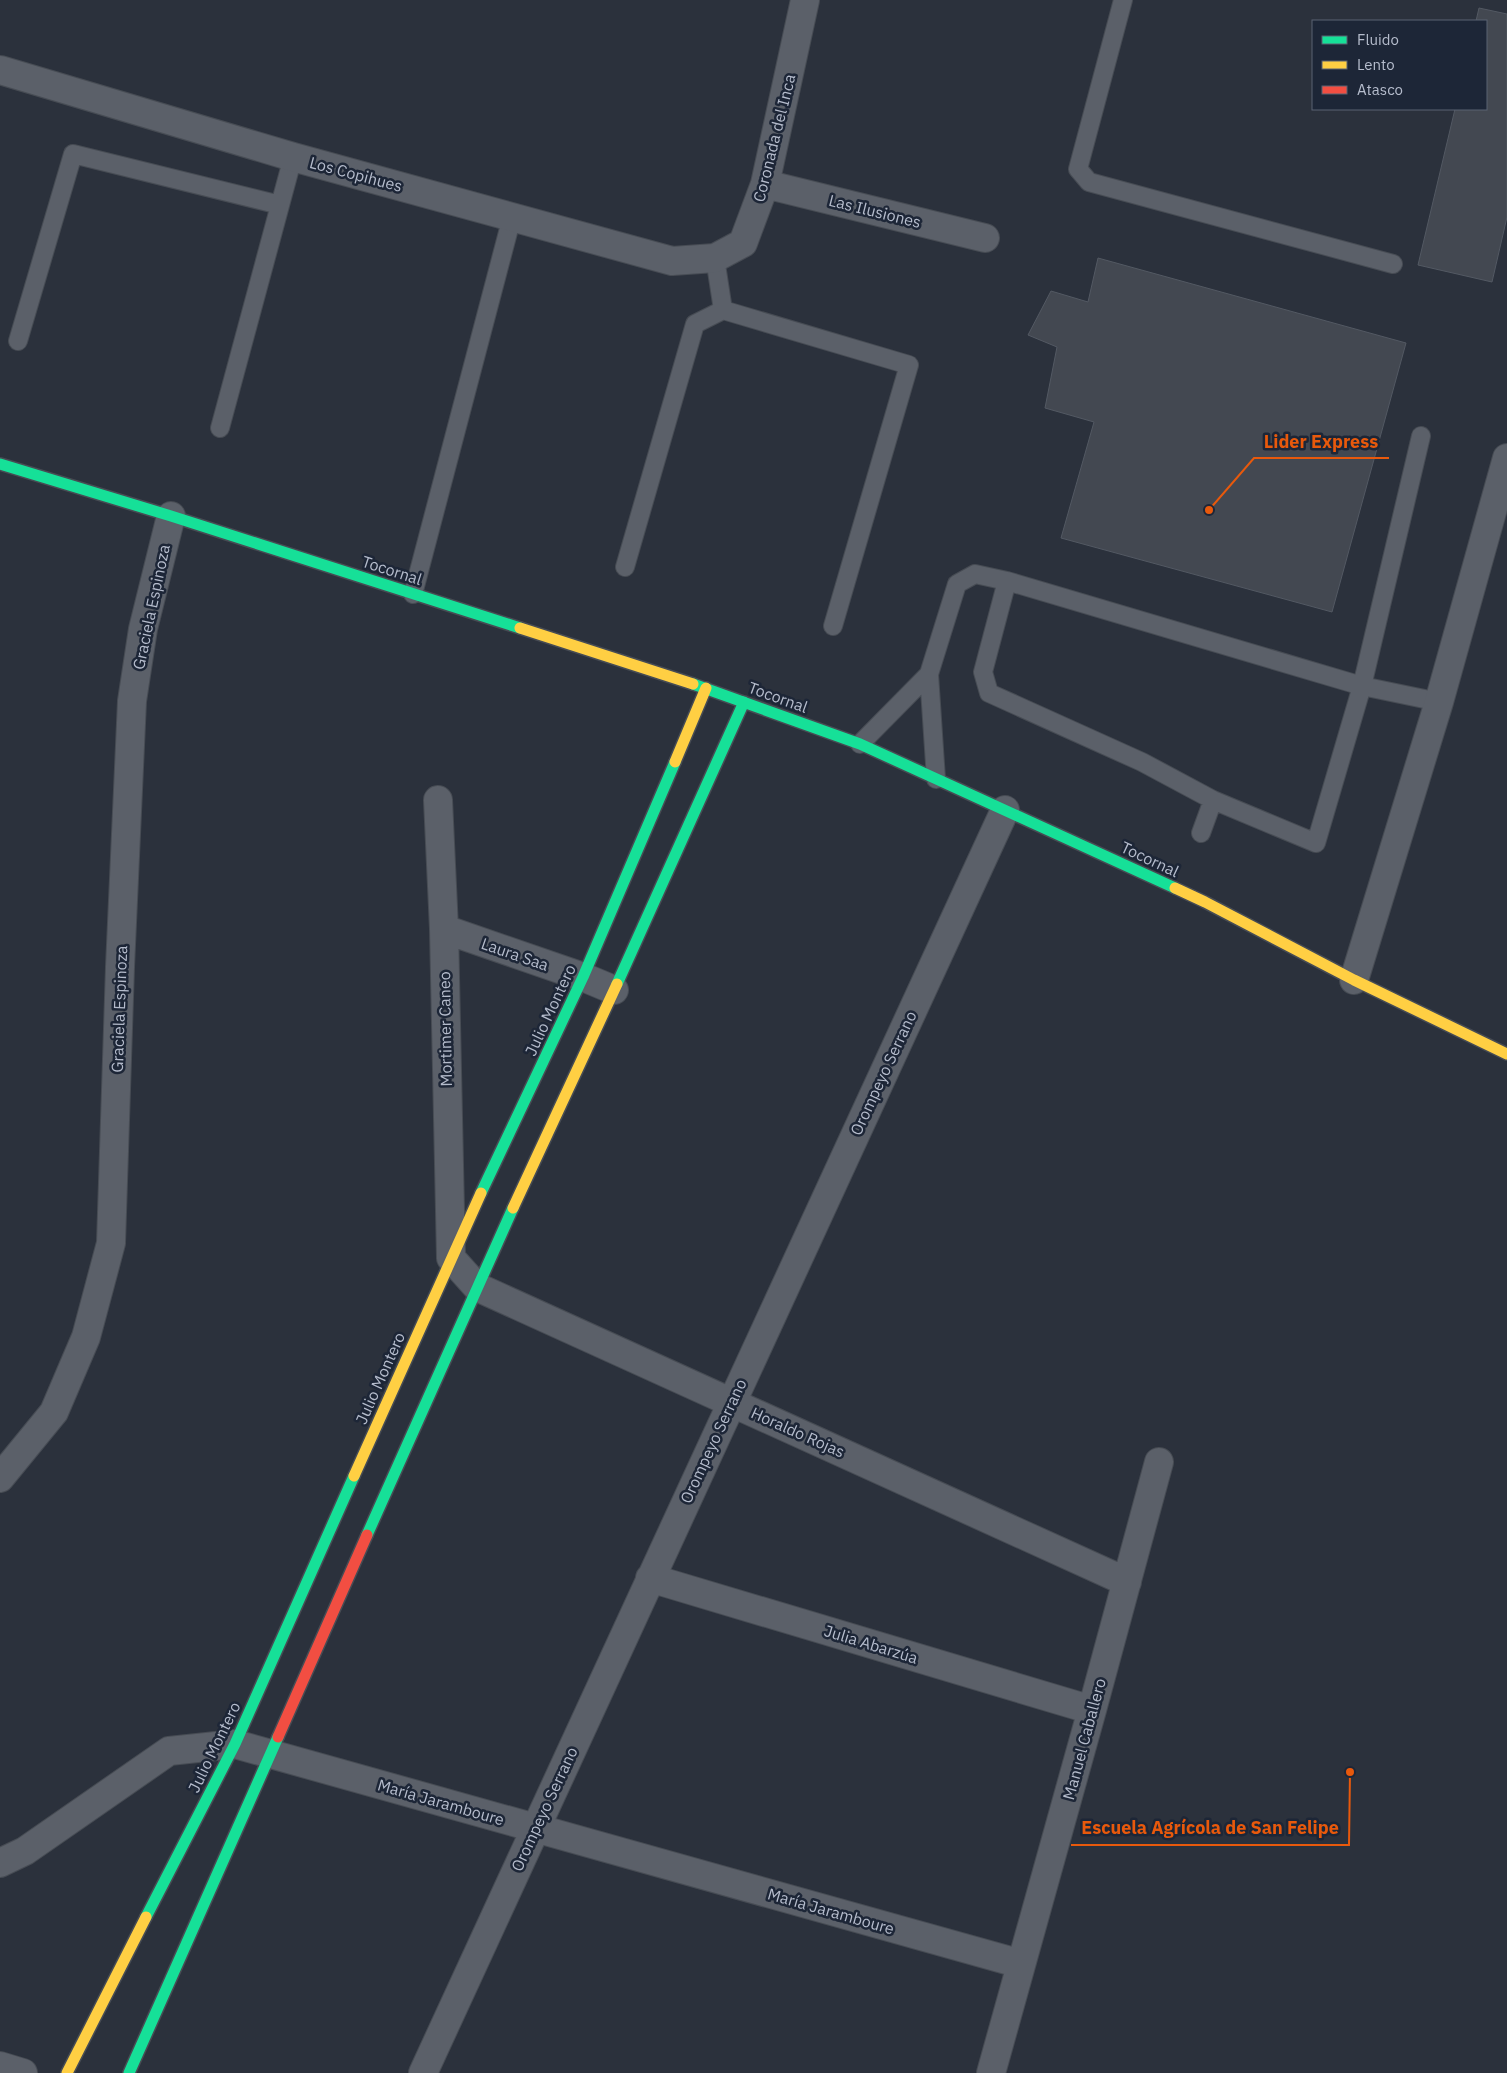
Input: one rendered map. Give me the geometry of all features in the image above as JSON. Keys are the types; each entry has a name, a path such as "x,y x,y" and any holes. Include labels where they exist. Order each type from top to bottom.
{"street":[{"name":"Coronada del Inca","path":"715,258 743,243 765,184 806,0"},
{"name":"Los Copihues","path":"0,70 293,157 672,261 715,258"},
{"name":"Las Ilusiones","path":"765,184 985,238"},
{"path":"1354,980 1439,702 1507,458"},
{"name":"Tocornal","path":"0,464 171,516 706,688 860,744 1205,902 1354,980 1507,1054"},
{"name":"Graciela Espinoza","path":"0,1478 54,1412 86,1337 111,1243 120,966 132,701 143,629 171,516"},
{"name":"Julio Montero","path":"68,2073 235,1744 451,1258 583,977 706,688"},
{"path":"129,2073 477,1287 744,702"},
{"name":"Mortimer Caneo","path":"438,800 444,929 451,1258"},
{"name":"Orompeyo Serrano","path":"423,2073 1005,810"},
{"name":"Laura Saa","path":"444,929 583,977 614,990"},
{"name":"Horaldo Rojas","path":"451,1258 477,1287 1127,1582"},
{"name":"Manuel Caballero","path":"991,2073 1159,1462"},
{"name":"Julia Abarzúa","path":"650,1578 1092,1710"},
{"name":"María Jaramboure","path":"0,1863 25,1852 169,1751 235,1744 1022,1964"},
{"path":"0,2066 23,2073"}],"lane":[{"path":"1123,0 1078,169 1089,182 1393,264"},
{"path":"18,341 73,154 280,205"},
{"path":"220,428 293,157"},
{"path":"412,594 512,217"},
{"path":"715,258 723,310"},
{"path":"626,567 695,324 723,310 909,365 833,626"},
{"path":"1007,581 983,672 989,693 1142,762 1213,800 1316,843 1362,686 1421,436"},
{"path":"936,779 929,674 957,584 975,574 1007,581 1362,686 1439,702"},
{"path":"860,744 929,674"},
{"path":"1201,833 1213,800"}],"building":[{"path":"1479,8 1507,14 1507,217 1492,282 1418,265 1455,110 1487,110 1487,20 1476,20"},
{"path":"1098,258 1406,343 1332,612 1061,538 1094,422 1045,408 1057,347 1028,335 1051,291 1088,302"}],"traffic: fast":[{"path":"0,464 171,516 520,628"},
{"path":"693,684 860,744 1175,888"},
{"path":"617,984 744,702"},
{"path":"481,1193 583,977 675,762"},
{"path":"367,1535 513,1208"},
{"path":"146,1917 235,1744 354,1476"},
{"path":"129,2073 278,1737"}],"traffic: slow":[{"path":"520,628 693,684"},
{"path":"675,762 706,688"},
{"path":"1175,888 1354,980 1507,1054"},
{"path":"513,1208 617,984"},
{"path":"354,1476 481,1193"},
{"path":"67,2073 146,1917"}],"traffic: jam":[{"path":"278,1737 367,1535"}],"place":[{"name":"Lider Express","path":"1209,510"},
{"name":"Escuela Agrícola de San Felipe","path":"1350,1772"}]}
